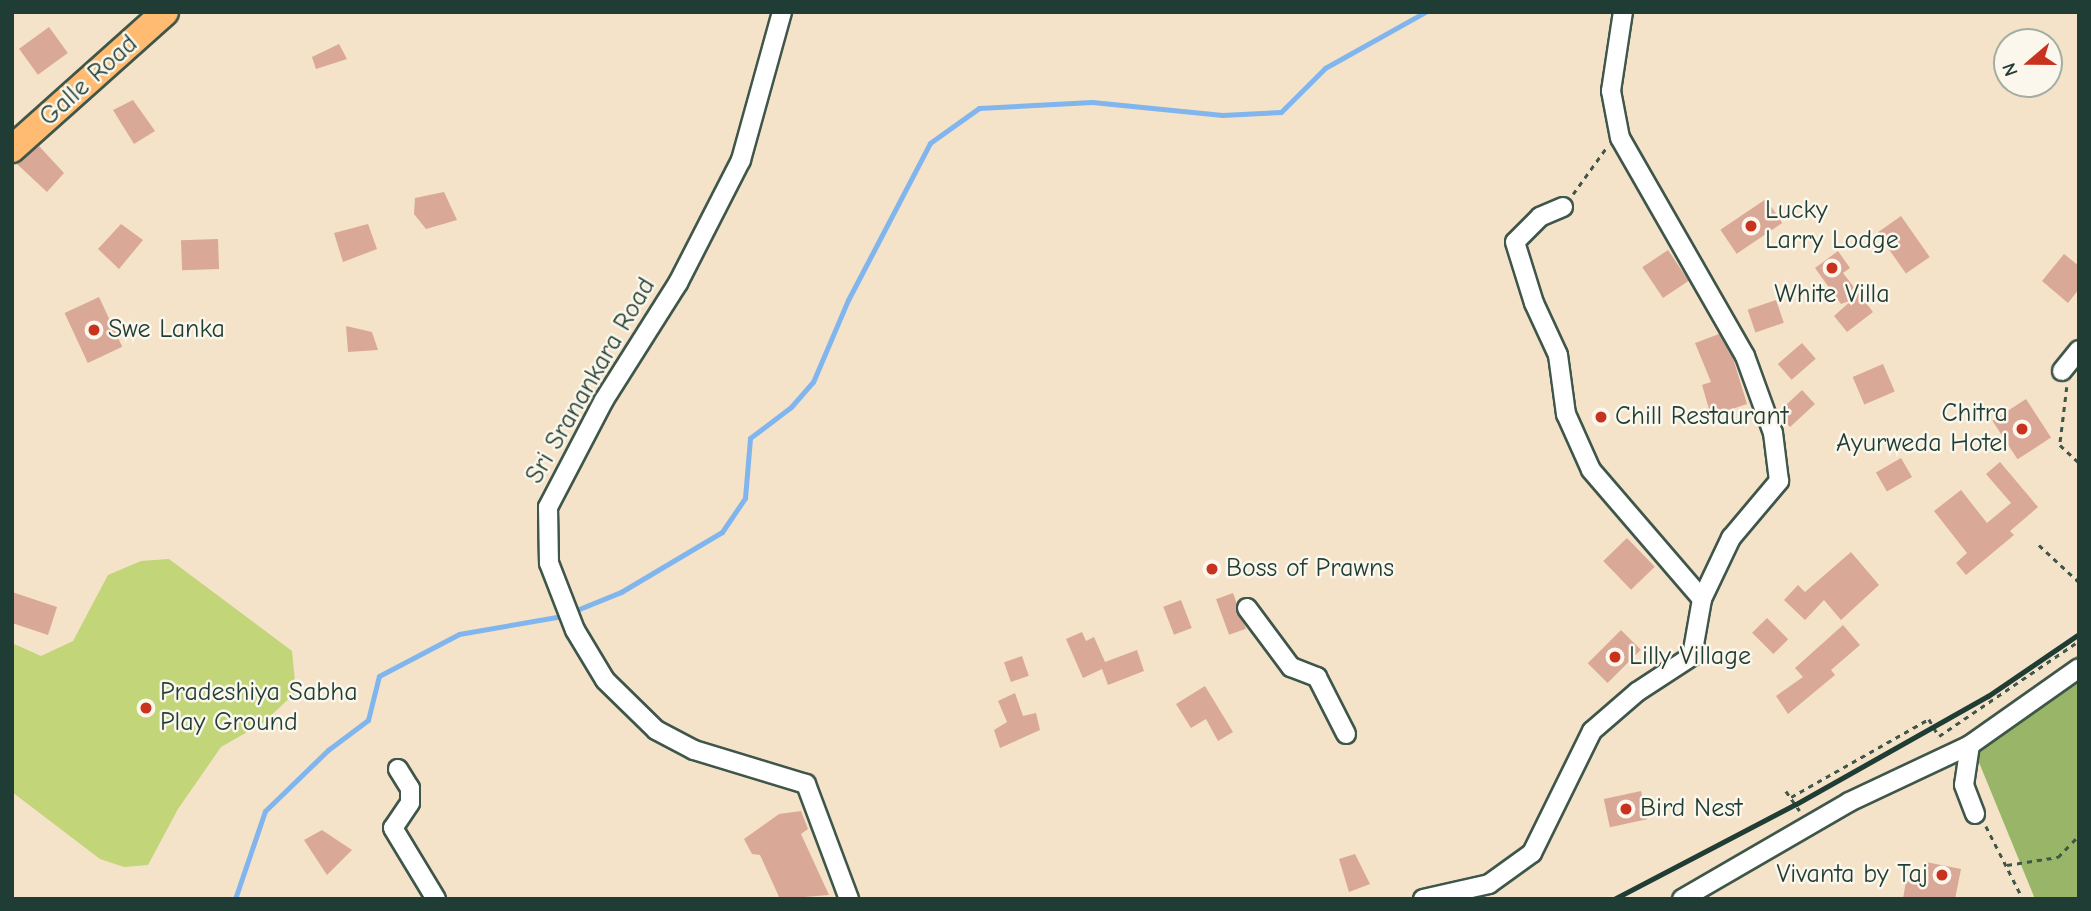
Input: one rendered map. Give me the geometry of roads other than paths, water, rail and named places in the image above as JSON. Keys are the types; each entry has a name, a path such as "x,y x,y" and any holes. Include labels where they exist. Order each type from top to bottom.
{"highway":[{"name":"Galle Road","path":"12,149 165,12"}],"street":[{"name":"Sri Sranankara Road","path":"782,12 741,160 678,283 604,400 548,506 549,563 575,630 605,680 656,730 694,750 806,784 849,899"},
{"path":"1423,899 1489,884 1532,853 1592,731 1637,692 1692,656 1702,599 1731,538 1779,481 1773,433 1745,356 1620,138 1611,91 1623,12"},
{"path":"1563,208 1540,217 1515,242 1534,303 1558,355 1566,414 1591,470 1702,599"},
{"path":"2062,370 2079,350"},
{"path":"1247,608 1291,667 1317,677 1346,734"},
{"path":"1682,899 1849,802 1969,746 2079,668"},
{"path":"1969,746 1964,785 1975,814"},
{"path":"398,769 410,788 410,803 393,828 436,899"}],"waterway":[{"path":"235,899 265,811 328,750 368,720 379,676 459,634 562,616 621,592 722,532 745,498 750,438 791,407 813,382 848,300 930,143 979,108 1092,102 1222,115 1281,112 1325,68 1425,12"}],"railway":[{"path":"1614,899 1796,804 1988,696 2079,634"}],"place":[{"name":"Lucky Larry Lodge","path":"1751,226"},
{"name":"White Villa","path":"1832,268"},
{"name":"Swe Lanka","path":"94,330"},
{"name":"Chill Restaurant","path":"1601,417"},
{"name":"Chitra Ayurweda Hotel","path":"2022,429"},
{"name":"Boss of Prawns","path":"1212,569"},
{"name":"Lilly Village","path":"1615,657"},
{"name":"Pradeshiya Sabha Play Ground","path":"146,708"},
{"name":"Bird Nest","path":"1626,809"},
{"name":"Vivanta by Taj","path":"1942,875"}]}
